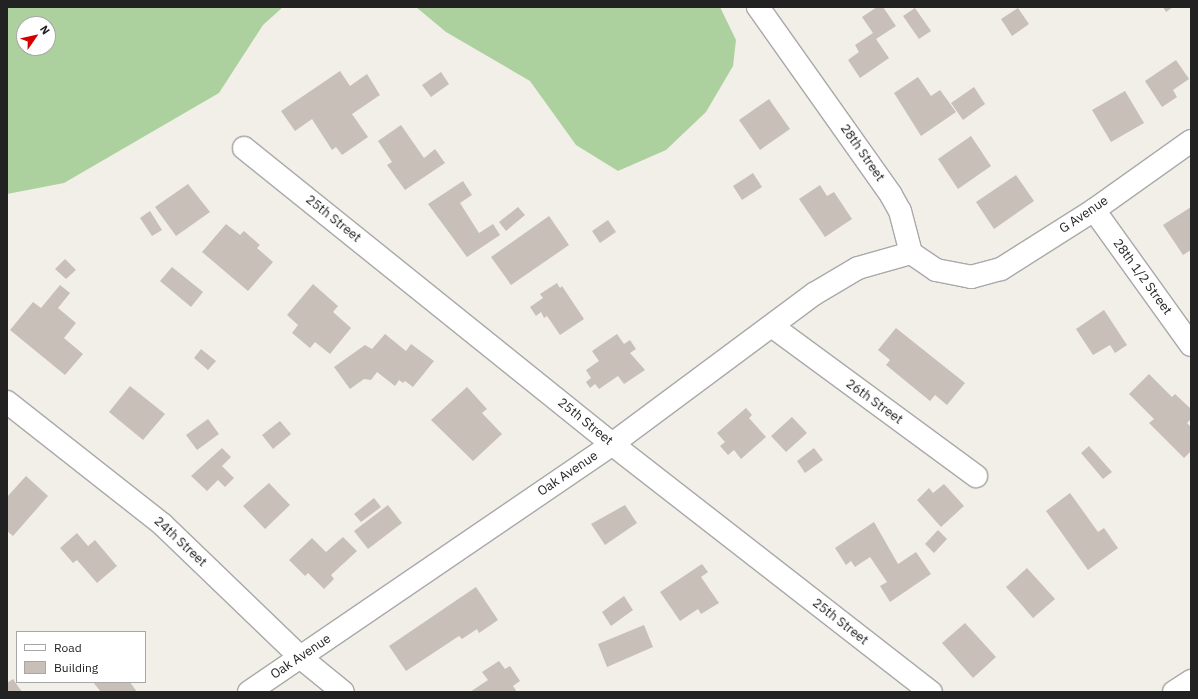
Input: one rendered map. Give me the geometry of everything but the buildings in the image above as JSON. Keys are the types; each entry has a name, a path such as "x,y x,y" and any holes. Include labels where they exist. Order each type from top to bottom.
{"street":[{"name":"28th Street","path":"758,7 891,195 900,210 911,253"},
{"name":"G Avenue","path":"911,253 936,270 971,277 1001,270 1094,210 1191,140"},
{"name":"25th Street","path":"244,148 612,444 931,692"},
{"name":"28th 1/2 Street","path":"1094,210 1191,345"},
{"name":"Oak Avenue","path":"249,692 612,444 773,327 814,294 858,268 911,253"},
{"name":"26th Street","path":"773,327 976,476"},
{"name":"24th Street","path":"7,402 162,524 300,657 344,692"},
{"path":"1174,692 1191,681"}],"green space":[{"path":"7,7 283,7 263,25 219,93 64,183 7,194"},
{"path":"416,7 720,7 736,40 733,66 706,112 666,150 618,171 576,145 530,81 446,32"}]}
